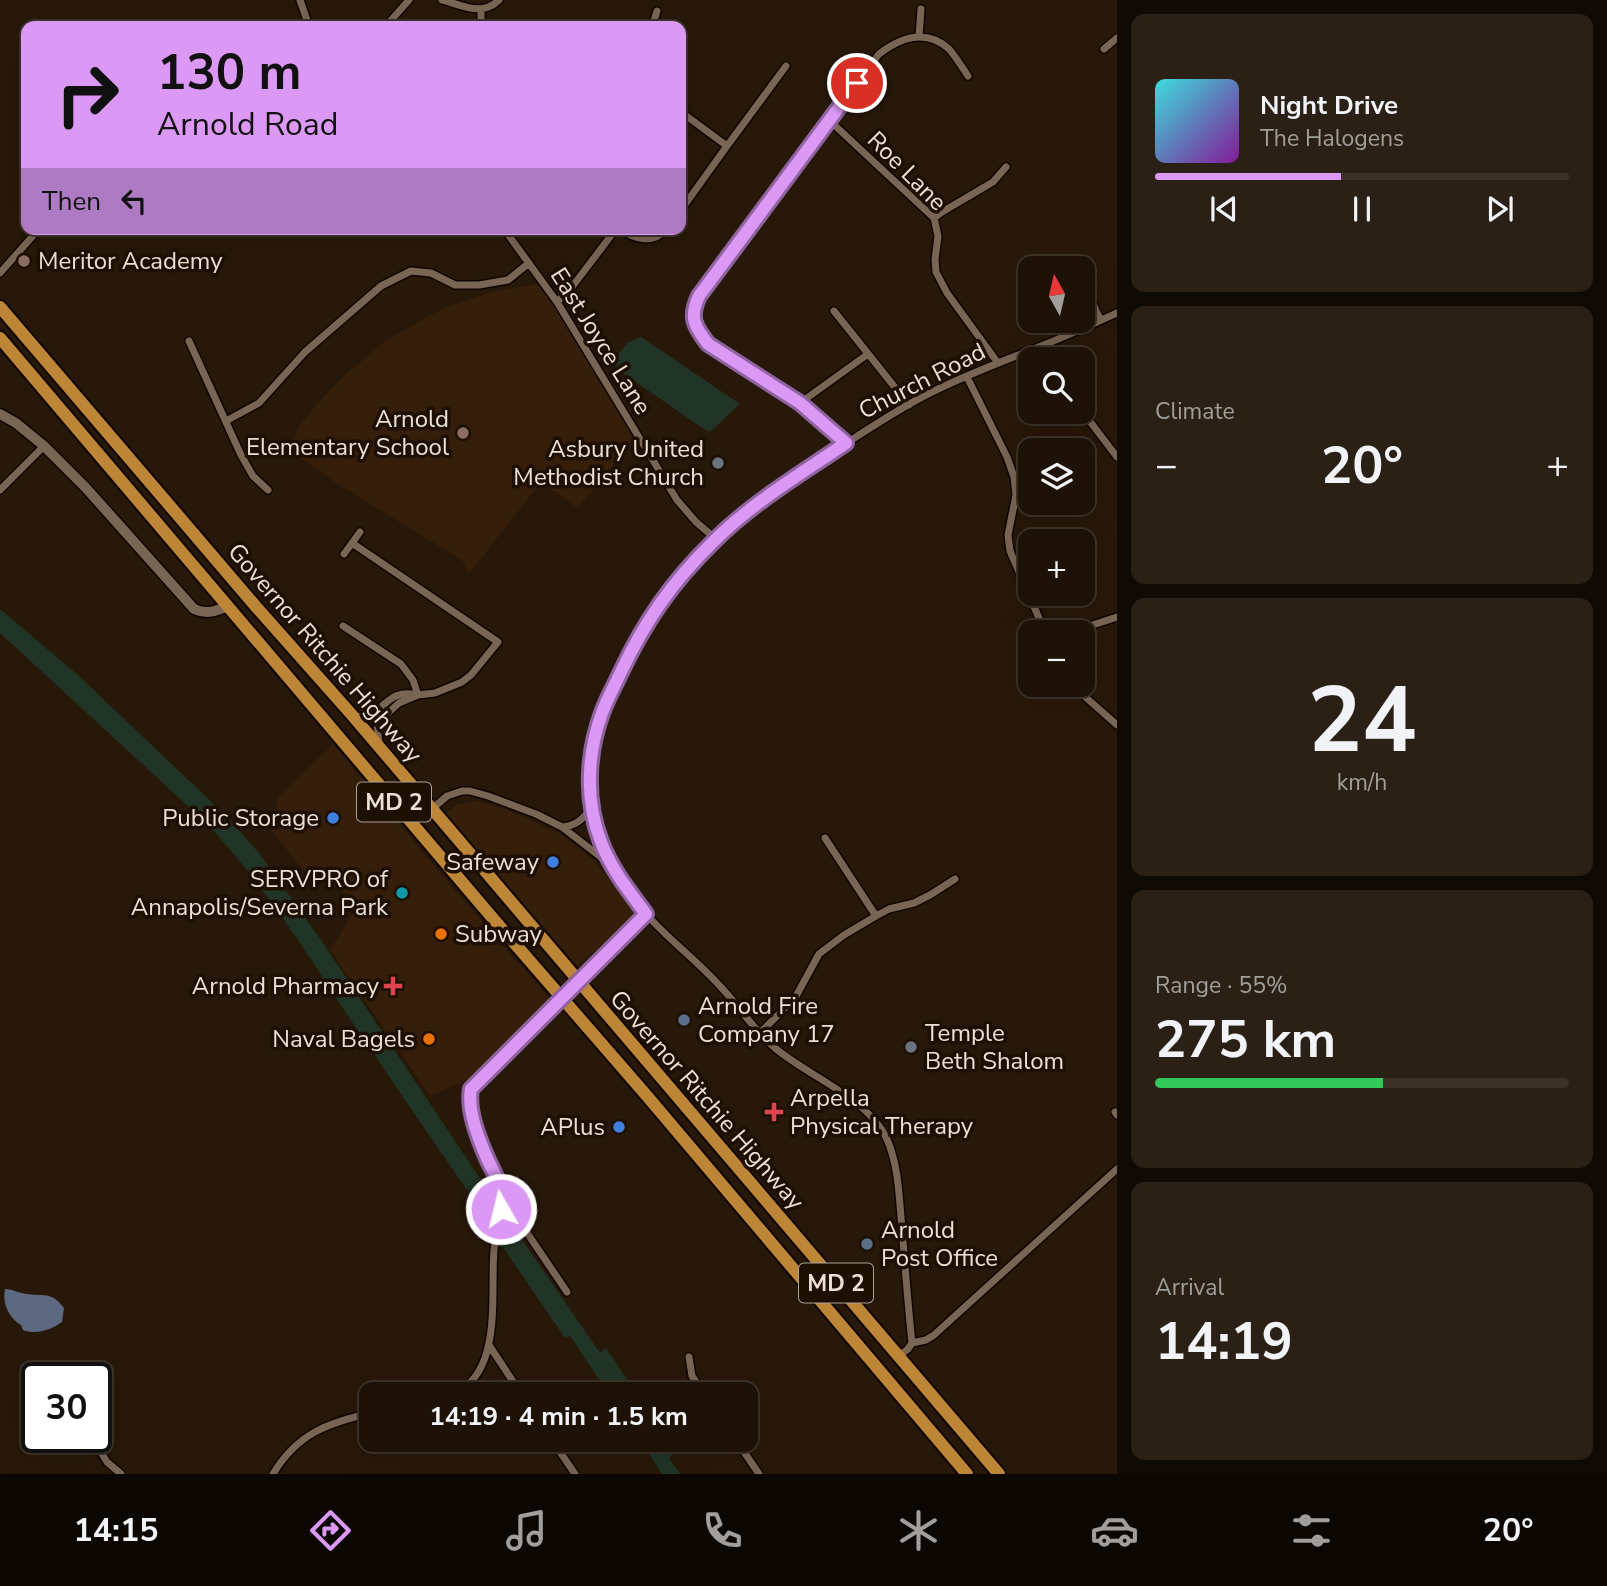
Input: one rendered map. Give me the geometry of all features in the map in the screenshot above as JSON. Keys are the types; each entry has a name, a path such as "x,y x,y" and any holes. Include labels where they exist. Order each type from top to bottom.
{"highway":[{"name":"Governor Ritchie Highway","path":"0,307 999,1474"},
{"path":"0,313 14,323"},
{"name":"Governor Ritchie Highway","path":"0,338 647,1096 961,1471"},
{"path":"228,606 236,601 258,609"}],"street":[{"path":"300,0 307,21"},
{"path":"390,21 409,0"},
{"path":"442,0 481,10 499,0"},
{"path":"919,37 920,9"},
{"path":"481,10 481,21"},
{"path":"654,21 657,11"},
{"path":"846,443 800,403 708,344 698,332 694,321 694,307 699,296 879,54 908,38 927,38 947,47 968,76"},
{"path":"1104,49 1117,38"},
{"path":"686,203 786,66"},
{"path":"686,117 727,146"},
{"name":"Roe Lane","path":"830,121 934,218 938,236 936,272 947,293 998,363"},
{"path":"934,218 993,181 1006,167"},
{"path":"0,273 34,235"},
{"name":"East Joyce Lane","path":"508,235 557,302 677,500 696,522 716,539"},
{"path":"557,302 613,235"},
{"path":"628,235 644,239 659,235"},
{"path":"226,421 259,403 305,352 381,286 411,271 431,273 455,285 479,285 508,280 529,263"},
{"path":"834,311 909,405"},
{"path":"1096,312 1101,320"},
{"name":"Church Road","path":"1038,347 1117,313"},
{"path":"189,341 241,455 253,476 268,491"},
{"path":"800,403 868,354"},
{"name":"Church Road","path":"612,866 601,843 592,806 589,776 592,752 602,712 624,665 649,618 682,573 748,511 846,443 928,394 1018,355"},
{"path":"967,377 1007,457 1014,477 1016,495 1008,535 1010,551 1040,620"},
{"path":"0,414 16,423 44,446 86,488 194,609 208,613 228,606"},
{"path":"1092,424 1117,457"},
{"path":"0,490 44,446"},
{"path":"344,554 360,531"},
{"path":"352,543 498,642 462,682 399,703 377,723 380,748"},
{"path":"1095,624 1117,617"},
{"path":"343,626 401,664 413,680 418,695"},
{"path":"352,715 368,717 401,693 418,695"},
{"path":"1085,697 1117,725"},
{"path":"432,809 447,796 462,790 470,791 536,814 562,827 612,866 646,914 718,983 773,1047 860,1106 877,1123 886,1137 898,1186 912,1343 899,1356"},
{"path":"562,827 579,822 592,806"},
{"path":"825,838 876,916"},
{"path":"760,1033 795,999 819,954 876,916 889,909 914,903 955,879"},
{"path":"471,1382 489,1345 495,1245 502,1202 501,1187 483,1148 470,1095 474,1085 646,914"},
{"path":"912,1343 934,1335 1117,1169"},
{"path":"502,1202 513,1212 566,1292"},
{"path":"489,1345 513,1382"},
{"path":"689,1357 692,1376 696,1382"},
{"path":"273,1474 289,1450 307,1436 359,1417"},
{"path":"560,1452 575,1474"},
{"path":"744,1452 759,1474"},
{"path":"101,1453 121,1474"}],"shaded area":[{"name":"Arnold Elementary School","path":"544,283 634,439 578,508 541,482 469,574 462,560 342,487 288,449 299,426 318,403 346,374 388,339 444,308 496,291"},
{"path":"333,744 450,885 551,1000 471,1078 430,1096 330,950 356,908 342,890 312,881 270,829 278,798"},
{"path":"476,801 508,810 561,834 593,860 638,915 577,966 445,813 457,805"}],"green space":[{"path":"641,337 740,404 710,432 701,427 617,369 615,359 627,343"},
{"path":"0,609 79,676 226,816 259,853 319,937 600,1353 606,1348 629,1382 600,1382 571,1337 565,1338 293,933 222,840 0,633"},
{"path":"648,1452 675,1452 669,1458 680,1474 662,1474"}],"water":[{"path":"5,1289 54,1298 64,1308 62,1322 43,1331 23,1330 7,1310"}],"place":[{"name":"Meritor Academy","path":"24,261"},
{"name":"Arnold Elementary School","path":"463,433"},
{"name":"Asbury United Methodist Church","path":"718,463"},
{"name":"Public Storage","path":"333,818"},
{"name":"Safeway","path":"553,862"},
{"name":"SERVPRO of Annapolis/Severna Park","path":"402,893"},
{"name":"Subway","path":"441,934"},
{"name":"Arnold Pharmacy","path":"393,986"},
{"name":"Arnold Fire Company 17","path":"684,1020"},
{"name":"Naval Bagels","path":"429,1039"},
{"name":"Temple Beth Shalom","path":"911,1047"},
{"name":"Arpella Physical Therapy","path":"774,1112"},
{"name":"APlus","path":"619,1127"},
{"name":"Arnold Post Office","path":"867,1244"}],"route":[{"path":"501,1209 501,1187 478,1134 471,1103 471,1089 646,914 614,870 601,843 595,822 589,776 602,712 649,618 682,573 748,511 846,443 800,403 708,344 698,332 694,321 694,307 699,296 857,83"}]}
